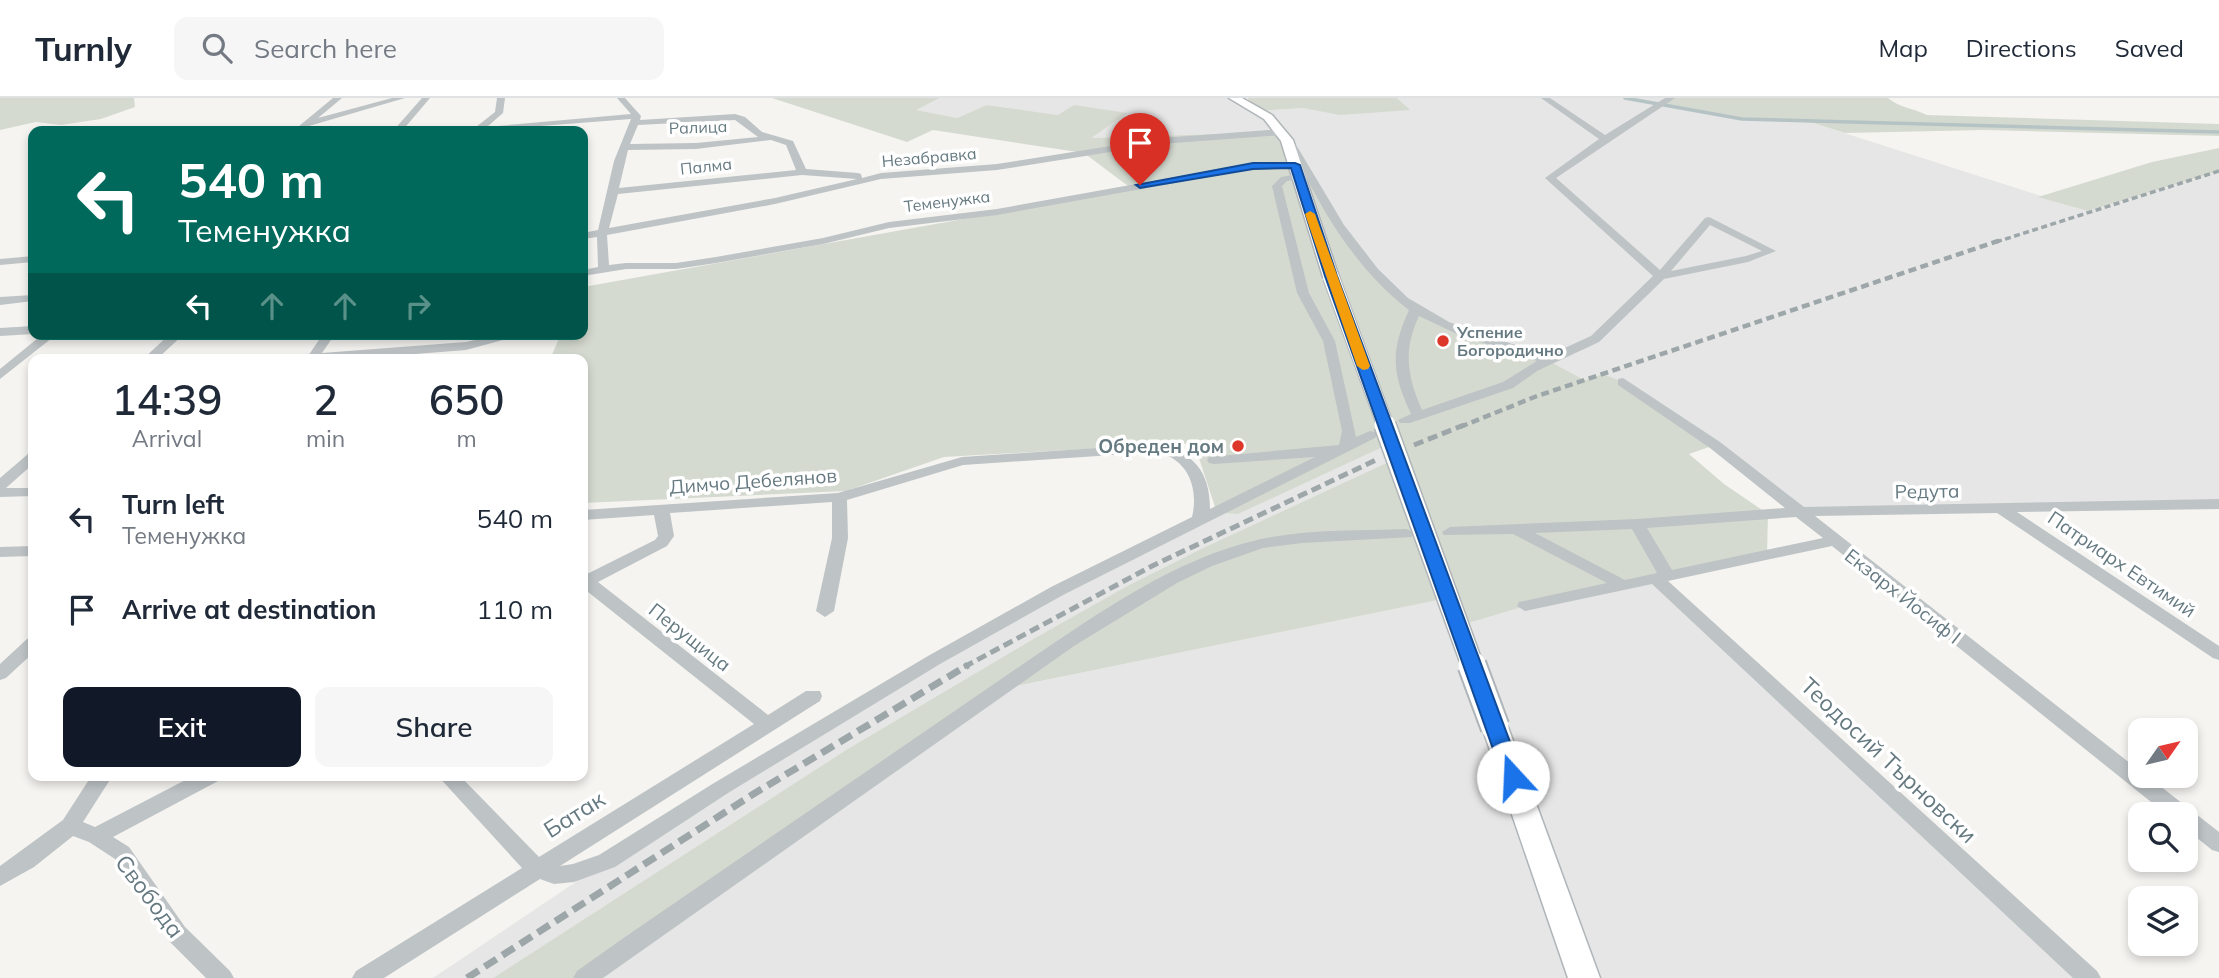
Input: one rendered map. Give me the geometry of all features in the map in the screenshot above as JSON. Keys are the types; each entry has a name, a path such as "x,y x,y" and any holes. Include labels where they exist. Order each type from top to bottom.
{"main road":[{"path":"1234,98 1248,102 1268,117 1285,136 1331,276 1584,978"}],"street":[{"path":"303,126 338,98"},
{"path":"306,124 401,98"},
{"path":"401,126 426,98"},
{"path":"483,126 499,113 501,98"},
{"path":"621,98 637,119"},
{"path":"1545,98 1605,139"},
{"path":"1660,276 1550,178 1605,139 1671,98"},
{"path":"536,126 637,119 735,117 742,119 760,134 790,143 802,172"},
{"path":"604,269 602,233 624,147 637,119"},
{"path":"1285,136 1300,154 1340,227 1379,278 1416,309 1438,321 1549,361"},
{"name":"Незабравка","path":"588,235 775,201 896,174 997,167 1161,141 1285,136"},
{"name":"Ралица","path":"624,147 696,146 772,138"},
{"name":"Теменужка","path":"588,272 691,264 824,241 889,225 997,212 1253,166 1296,170"},
{"path":"1214,460 1342,450 1348,443 1349,431 1331,352 1326,335 1303,293 1277,186 1296,170"},
{"name":"Палма","path":"614,191 802,172 867,179"},
{"path":"1416,309 1403,334 1400,370 1411,418 1508,385 1532,368 1595,340 1660,276 1709,220 1771,251 1748,259 1660,276"},
{"path":"1315,230 1340,227"},
{"path":"0,262 28,259"},
{"path":"0,301 28,298"},
{"path":"0,332 28,330"},
{"path":"0,375 44,340"},
{"path":"155,354 171,340"},
{"path":"364,354 466,346 492,340"},
{"name":"Екзарх Йосиф I","path":"1623,382 1715,445 2166,802"},
{"path":"453,781 536,868 554,875 574,873 607,861 721,788 934,660 1057,591 1370,435"},
{"name":"Димчо Дебелянов","path":"588,514 839,497 962,461 1157,447 1179,453 1199,480 1205,505 1199,522"},
{"path":"0,486 28,461"},
{"path":"0,493 28,492"},
{"path":"825,611 840,538 839,497"},
{"name":"Редута","path":"1450,532 1637,524 1800,512 2219,504"},
{"path":"588,580 662,543 666,536 661,508"},
{"name":"Патриарх Евтимий","path":"2001,509 2219,654"},
{"name":"Теодосий Търновски","path":"1637,524 1661,577 2089,978"},
{"path":"1516,529 1623,585"},
{"path":"585,978 755,856 1078,636 1154,590 1243,549 1268,543 1406,534"},
{"path":"1525,606 1833,541"},
{"path":"0,552 28,551"},
{"name":"Перущица","path":"588,584 768,725"},
{"path":"3,666 28,647"},
{"name":"Батак","path":"364,978 813,696"},
{"path":"0,877 26,861 70,826 99,781"},
{"path":"96,836 201,781"},
{"name":"Свобода","path":"70,826 96,836 122,853 177,934 222,978"},
{"path":"2198,827 2219,844"}],"shaded area":[{"path":"0,98 134,98 135,107 101,119 61,125 36,122 0,130"},
{"path":"772,98 940,98 916,110 957,118 987,105 1058,115 1074,105 1127,113 1091,138 1282,132 1327,207 1372,267 1415,309 1549,361 1585,380 1603,374 1623,382 1715,445 1689,454 1724,484 1768,514 1767,555 1525,606 1458,626 1448,598 1001,689 585,978 493,978 846,750 1035,638 1127,586 1201,549 1397,458 1391,443 1238,514 1217,513 1194,443 944,457 846,491 588,503 588,354 552,354 558,340 588,340 588,286 1132,189 1084,153 933,130 907,142"},
{"path":"940,98 1234,98 1259,111 1303,108 1409,110 1397,98 1671,98 1723,117 1813,123 2088,211 2219,171 2219,504 1800,512 1715,445 1603,374 1586,380 1549,361 1416,309 1372,267 1282,132 1089,138 1126,113 1058,115 988,105 957,118 915,110"},
{"path":"1248,98 1397,98 1410,110 1340,115 1303,108 1259,111 1249,105"},
{"path":"1671,98 1888,98 1927,115 2219,124 2219,136 1984,130 1845,133 1813,123 1723,117 1659,105"},
{"path":"2219,148 2219,171 2088,211 2038,197 2152,162"},
{"path":"1391,442 1397,458 1201,549 1127,586 1035,638 846,750 493,978 433,978 607,861 934,660 1217,513 1238,514"},
{"path":"1655,578 2089,978 585,978 756,856 1001,689 1448,598 1525,606"}],"waterway":[{"path":"1625,98 1742,119 2219,132"}],"railway":[{"path":"1996,242 2219,171"},
{"path":"1460,427 1537,396 2001,240"},
{"path":"1414,445 1464,425"},
{"path":"964,667 1152,566 1378,459"},
{"path":"467,978 755,793 968,665"}],"slow traffic":[{"path":"1310,214 1363,366"}],"place":[{"name":"Успение Богородично","path":"1443,341"},
{"name":"Обреден дом","path":"1238,446"}],"route":[{"path":"1140,185 1253,166 1295,165 1331,276 1513,777"}]}
